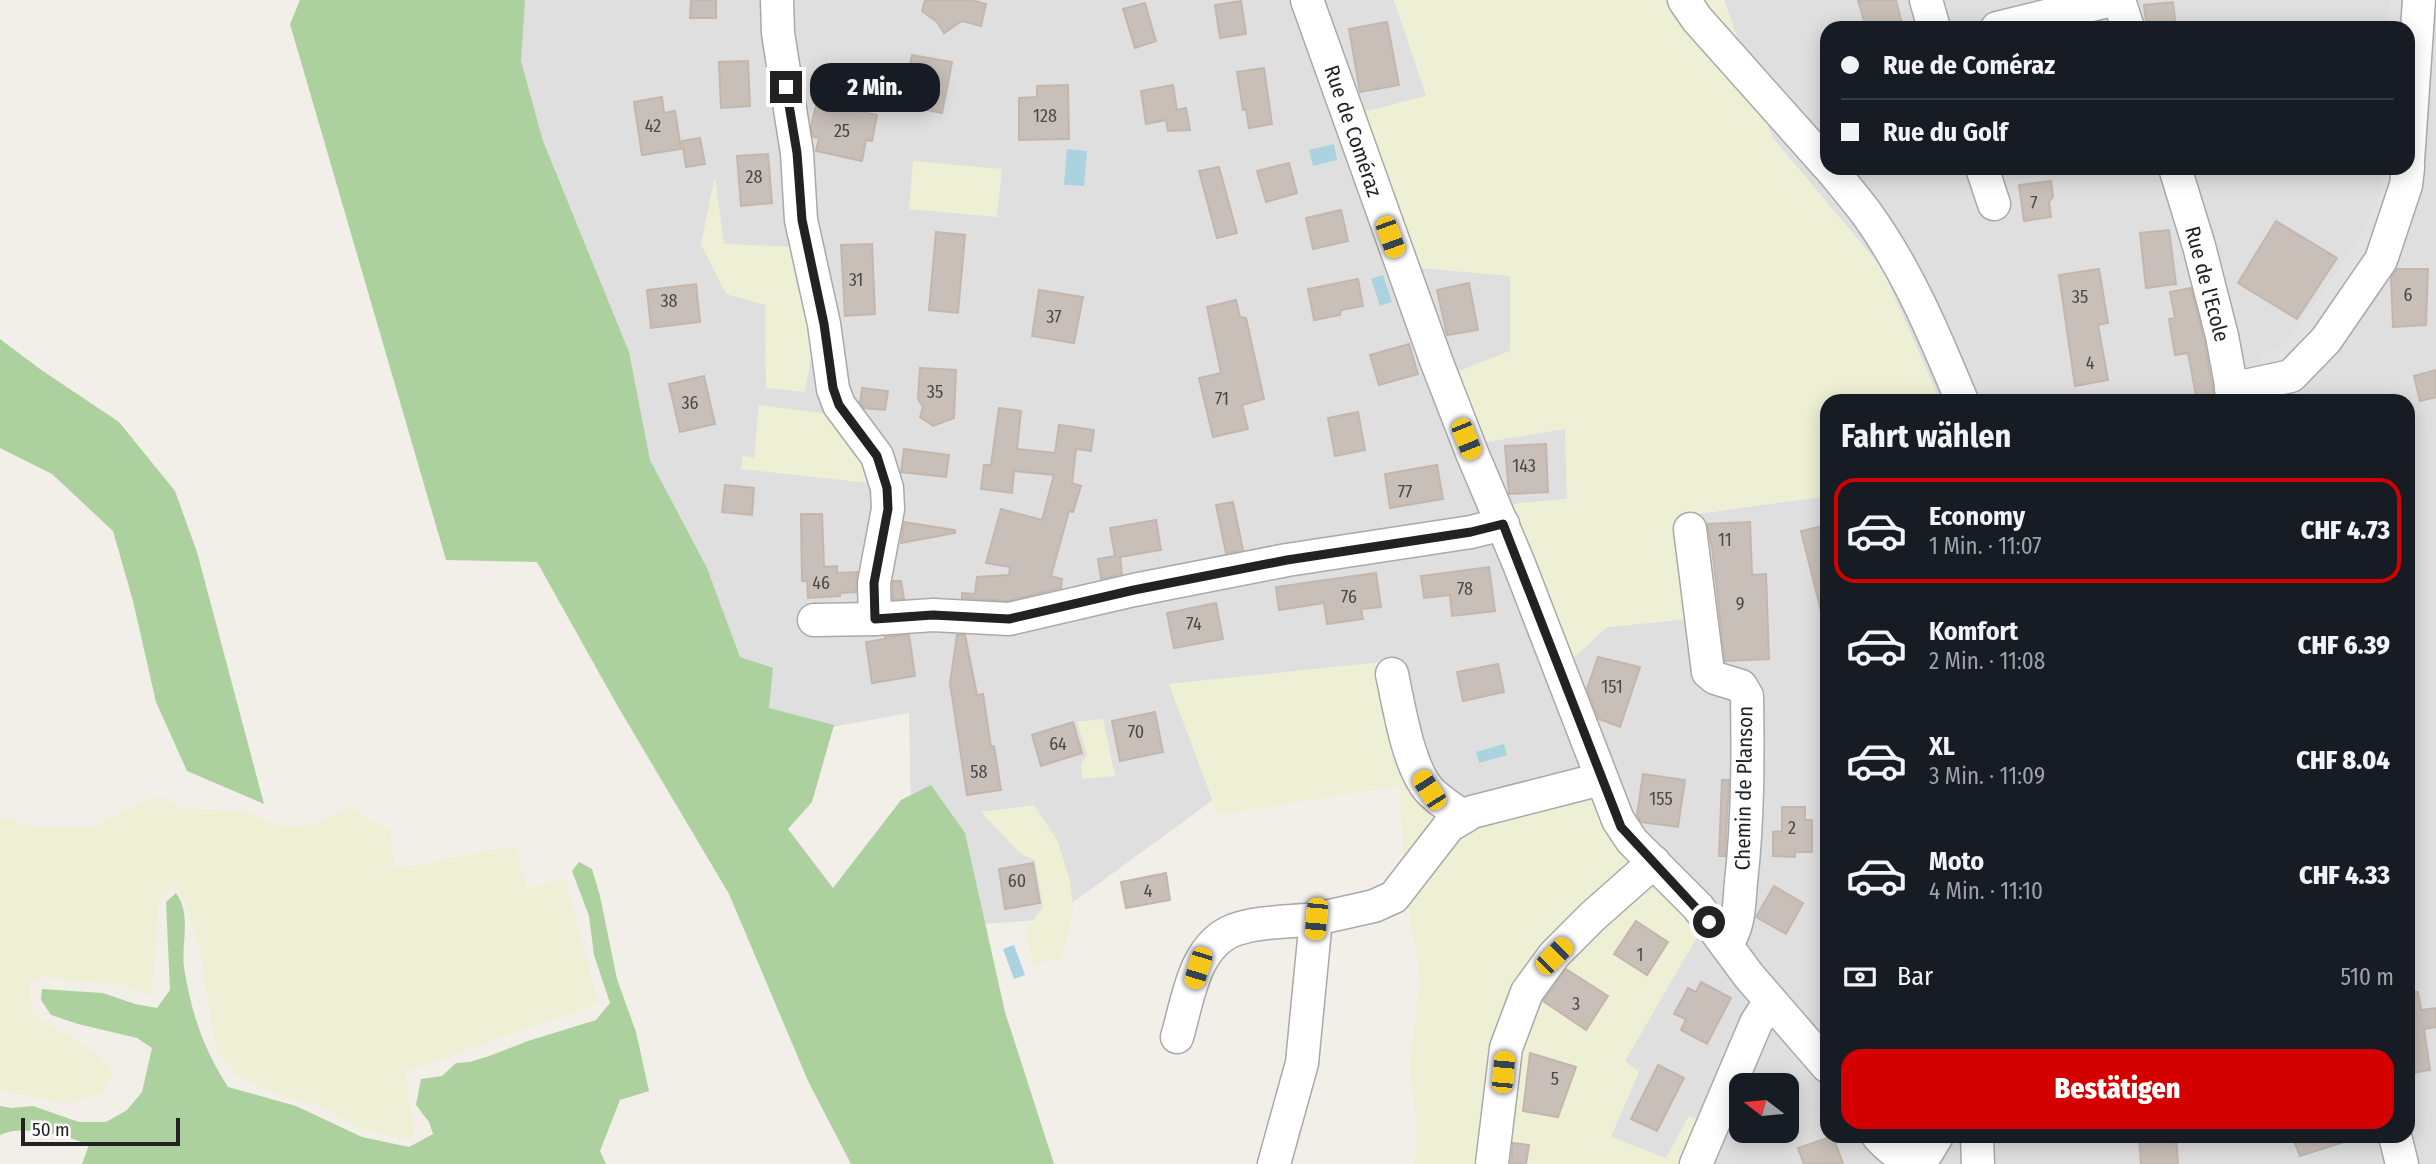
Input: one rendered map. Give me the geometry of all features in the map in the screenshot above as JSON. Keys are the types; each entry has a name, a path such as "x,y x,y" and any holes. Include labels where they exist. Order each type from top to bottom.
{"street":[{"path":"777,0 778,33 796,142 802,220 824,324 833,388 839,405 877,456 887,488 888,509 874,583 875,619"},
{"name":"Rue de Coméraz","path":"1307,0 1399,260 1472,453 1503,524 1621,827 1698,908 1770,1002 1820,1058"},
{"path":"1684,0 1820,157"},
{"path":"1926,0 1932,21"},
{"path":"2026,21 2112,0"},
{"path":"2119,0 2126,21"},
{"path":"2415,59 2419,0"},
{"path":"1835,175 1867,215 1904,275 1934,334 1959,394"},
{"path":"1984,175 1994,204"},
{"name":"Rue de l'Ecole","path":"2177,175 2222,336 2232,394"},
{"path":"2235,394 2291,376 2326,340 2381,260 2406,186 2407,175"},
{"path":"814,620 933,615 1009,619 1134,590 1261,565 1471,532 1503,524"},
{"name":"Chemin de Planson","path":"1690,529 1708,672 1715,678 1741,686 1747,696 1747,818 1744,856 1736,925 1726,945"},
{"path":"1392,674 1409,747 1421,777 1429,790 1464,817"},
{"path":"1177,1037 1198,968 1214,942 1233,931 1250,927 1316,919 1374,906 1394,897 1412,877 1434,843 1449,826 1464,817 1601,779"},
{"path":"1492,1164 1506,1048 1527,992 1554,956 1593,916 1654,862"},
{"path":"1274,1164 1302,1063 1316,919"},
{"path":"1696,1164 1756,1023 1770,1002"},
{"path":"1886,1143 1901,1155 1912,1158 1928,1152"},
{"path":"1978,1143 1978,1164"},
{"path":"2397,1143 2402,1164"}],"shaded area":[{"path":"482,0 1394,0 1427,96 1360,113 1510,276 1510,351 1455,373 1565,428 1567,499 1514,504 1568,663 1607,627 1687,619 1676,517 1820,497 1820,1143 2415,1143 2415,394 1937,394 1882,268 1772,137 1724,0 2436,0 2436,1164 1580,1164 1464,828 1367,745 1220,795 1050,919 943,927 911,817 909,713 767,739 457,106"},
{"path":"2389,0 2410,0 2408,21 2388,21"},
{"path":"2382,175 2399,175 2375,252 2293,361 2264,369 2260,355 2284,346 2358,240 2381,192"}],"green space":[{"path":"300,0 525,0 521,61 543,141 629,352 650,460 707,568 740,657 773,668 769,708 834,725 812,802 788,829 833,888 901,800 931,785 965,833 1005,1012 1054,1164 851,1164 808,1081 729,894 617,705 537,562 446,560 290,24"},
{"path":"1394,0 1724,0 1772,137 1882,269 1937,394 1820,394 1820,497 1676,517 1687,619 1607,627 1567,664 1513,504 1567,499 1565,429 1480,443 1455,373 1510,351 1510,276 1419,268 1359,113 1426,96"},
{"path":"913,161 1002,169 997,217 909,209"},
{"path":"715,177 724,244 793,247 797,287 815,335 805,392 766,388 765,305 726,294 701,244"},
{"path":"0,339 119,422 175,491 197,552 264,804 187,771 156,702 133,601 113,531 52,474 0,448"},
{"path":"759,405 838,415 878,484 741,469 743,456 754,458"},
{"path":"1382,662 1422,771 1481,809 1588,774 1703,927 1625,1061 1639,1072 1611,1137 1666,1158 1689,1116 1709,1124 1690,1164 1414,1164 1417,1133 1410,1065 1420,977 1407,900 1399,786 1218,815 1169,684"},
{"path":"1103,719 1115,776 1083,779 1081,764 1087,755 1077,722"},
{"path":"160,795 182,809 245,811 284,828 315,824 348,808 390,830 395,869 515,845 527,888 565,878 598,1003 405,1072 415,1136 405,1139 355,1127 320,1106 278,1095 237,1076 217,1053 197,938 177,882 159,899 152,996 123,985 41,977 28,984 33,1015 94,1051 113,1073 102,1093 65,1104 0,1090 0,817 35,827 91,827"},
{"path":"1034,805 1057,840 1069,877 1074,911 1061,958 1033,965 1026,931 1043,907 1035,860 1021,854 981,812"},
{"path":"579,862 592,869 617,979 636,1032 649,1091 620,1100 600,1151 606,1164 82,1164 89,1145 80,1141 32,1131 0,1135 0,1106 33,1106 79,1122 106,1122 127,1110 142,1092 152,1048 137,1038 51,1015 41,1000 42,989 103,993 157,1008 170,990 166,902 176,893 184,910 183,958 190,999 205,1044 228,1087 296,1106 362,1137 409,1147 433,1134 429,1122 416,1105 421,1079 442,1076 456,1063 470,1062 596,1020 610,1003 594,955 589,916 572,871"}],"water":[{"path":"1334,144 1337,160 1313,166 1309,150"},
{"path":"1067,149 1087,151 1084,186 1064,185"},
{"path":"1383,275 1392,302 1380,306 1371,279"},
{"path":"1504,744 1507,755 1479,763 1476,752"},
{"path":"1014,945 1025,975 1014,979 1003,949"}],"building":[{"path":"691,0 716,0 716,18 690,18"},
{"path":"925,0 971,0 986,4 981,26 962,21 944,33 937,22 922,11"},
{"path":"1858,0 1896,0 1901,21 1864,21"},
{"path":"1241,1 1246,34 1220,38 1215,5"},
{"path":"2173,2 2175,21 2146,21 2144,5"},
{"path":"1145,3 1156,41 1135,48 1123,9"},
{"path":"1387,22 1399,85 1360,92 1349,29"},
{"path":"912,55 952,62 942,113 902,105"},
{"path":"748,61 750,106 721,108 719,62"},
{"path":"1264,68 1272,124 1249,128 1237,72"},
{"path":"1068,85 1069,139 1019,140 1019,98 1037,97 1037,86"},
{"path":"1173,85 1177,110 1186,108 1190,130 1168,131 1166,120 1146,124 1141,91"},
{"path":"662,97 664,113 675,111 681,149 642,155 634,102"},
{"path":"817,102 877,115 872,141 866,140 862,161 816,151 819,138 813,137 811,126"},
{"path":"700,138 705,164 686,167 682,141"},
{"path":"768,154 772,203 741,206 737,156"},
{"path":"1289,163 1297,193 1266,202 1257,171"},
{"path":"1219,167 1237,233 1217,238 1199,171"},
{"path":"2051,181 2051,217 2024,221 2019,185"},
{"path":"1341,210 1348,241 1313,249 1306,218"},
{"path":"2276,221 2337,258 2297,319 2238,283"},
{"path":"2169,230 2176,284 2146,288 2140,233"},
{"path":"936,232 965,235 958,313 929,310"},
{"path":"872,244 875,314 845,316 841,245"},
{"path":"2099,269 2108,323 2098,325 2108,380 2075,386 2059,275"},
{"path":"2397,269 2428,269 2426,325 2393,327 2391,278"},
{"path":"1358,279 1363,306 1341,310 1340,315 1314,320 1308,289"},
{"path":"1469,283 1478,330 1447,335 1437,290"},
{"path":"696,284 700,322 651,328 647,290"},
{"path":"2191,288 2214,394 2196,394 2188,353 2175,355 2169,319 2175,318 2170,292"},
{"path":"1039,290 1083,297 1074,343 1032,336"},
{"path":"1236,300 1240,317 1246,318 1264,399 1242,405 1248,429 1213,437 1199,378 1221,373 1207,307"},
{"path":"1409,344 1418,374 1379,385 1370,355"},
{"path":"920,368 956,370 954,418 933,426 920,417 923,407 918,399"},
{"path":"2436,370 2436,397 2420,401 2414,376"},
{"path":"704,376 715,424 680,432 669,384"},
{"path":"862,388 888,391 885,410 864,408 860,403"},
{"path":"999,408 1021,411 1017,449 1055,453 1059,425 1094,430 1091,451 1076,449 1072,483 1081,486 1073,512 1069,511 1051,576 1062,579 1061,588 1007,601 962,598 962,593 975,594 977,577 1009,575 1010,567 986,563 1001,509 1042,520 1054,475 1014,471 1012,493 981,489 984,465 991,465"},
{"path":"1358,412 1365,450 1335,456 1328,418"},
{"path":"1546,444 1548,492 1509,494 1505,446"},
{"path":"904,449 949,455 946,477 901,472"},
{"path":"1437,465 1443,499 1390,508 1385,474"},
{"path":"725,485 754,488 752,515 722,512"},
{"path":"1233,502 1243,550 1226,553 1216,505"},
{"path":"801,514 822,514 824,567 837,566 837,573 857,572 856,592 808,598 807,581 802,581"},
{"path":"1156,520 1161,550 1120,557 1122,574 1101,579 1098,559 1115,556 1110,528"},
{"path":"904,522 955,530 955,533 901,543"},
{"path":"1750,522 1752,575 1766,574 1769,659 1725,661 1707,524"},
{"path":"1820,527 1820,607 1801,531"},
{"path":"1489,567 1495,611 1452,616 1450,595 1424,598 1421,576"},
{"path":"1376,573 1381,607 1361,609 1363,619 1327,624 1324,603 1279,610 1276,587"},
{"path":"893,581 901,581 904,599 893,599"},
{"path":"1216,603 1223,639 1174,648 1167,613"},
{"path":"909,635 915,676 872,683 866,642"},
{"path":"957,635 965,635 977,695 983,694 1001,790 967,795 950,683"},
{"path":"1598,657 1640,667 1620,727 1599,719 1587,689"},
{"path":"1498,664 1504,692 1463,701 1457,672"},
{"path":"1155,712 1163,752 1120,761 1112,721"},
{"path":"1073,722 1082,753 1041,766 1032,735"},
{"path":"1643,774 1685,780 1678,827 1641,822 1637,815"},
{"path":"1722,780 1729,780 1725,856 1719,856"},
{"path":"1782,807 1805,807 1805,820 1812,820 1812,852 1795,852 1795,857 1773,856 1773,832 1782,831"},
{"path":"1033,863 1040,903 1005,909 999,869"},
{"path":"1166,873 1170,900 1126,908 1121,882"},
{"path":"1774,886 1803,903 1786,934 1756,917"},
{"path":"1636,921 1668,942 1647,975 1614,954"},
{"path":"1566,969 1608,996 1586,1030 1543,1001"},
{"path":"1701,982 1731,998 1707,1044 1681,1030 1686,1019 1674,1014 1688,988 1696,992"},
{"path":"2415,992 2418,992 2421,1010 2436,1008 2436,1027 2424,1029 2430,1070 2415,1072"},
{"path":"1530,1053 1576,1067 1558,1117 1523,1111"},
{"path":"1658,1065 1684,1078 1657,1131 1631,1119"},
{"path":"1820,1140 1820,1143 1836,1143 1843,1164 1804,1164 1798,1148"},
{"path":"1513,1143 1529,1145 1526,1164 1511,1164"},
{"path":"2140,1143 2176,1143 2178,1164 2141,1164"},
{"path":"2295,1143 2341,1143 2300,1156"}],"route":[{"path":"786,87 797,153 802,220 824,324 833,388 839,405 877,456 887,488 888,509 874,583 875,619 933,615 1009,619 1134,590 1287,560 1471,532 1503,524 1621,827 1688,896 1709,922"}]}
